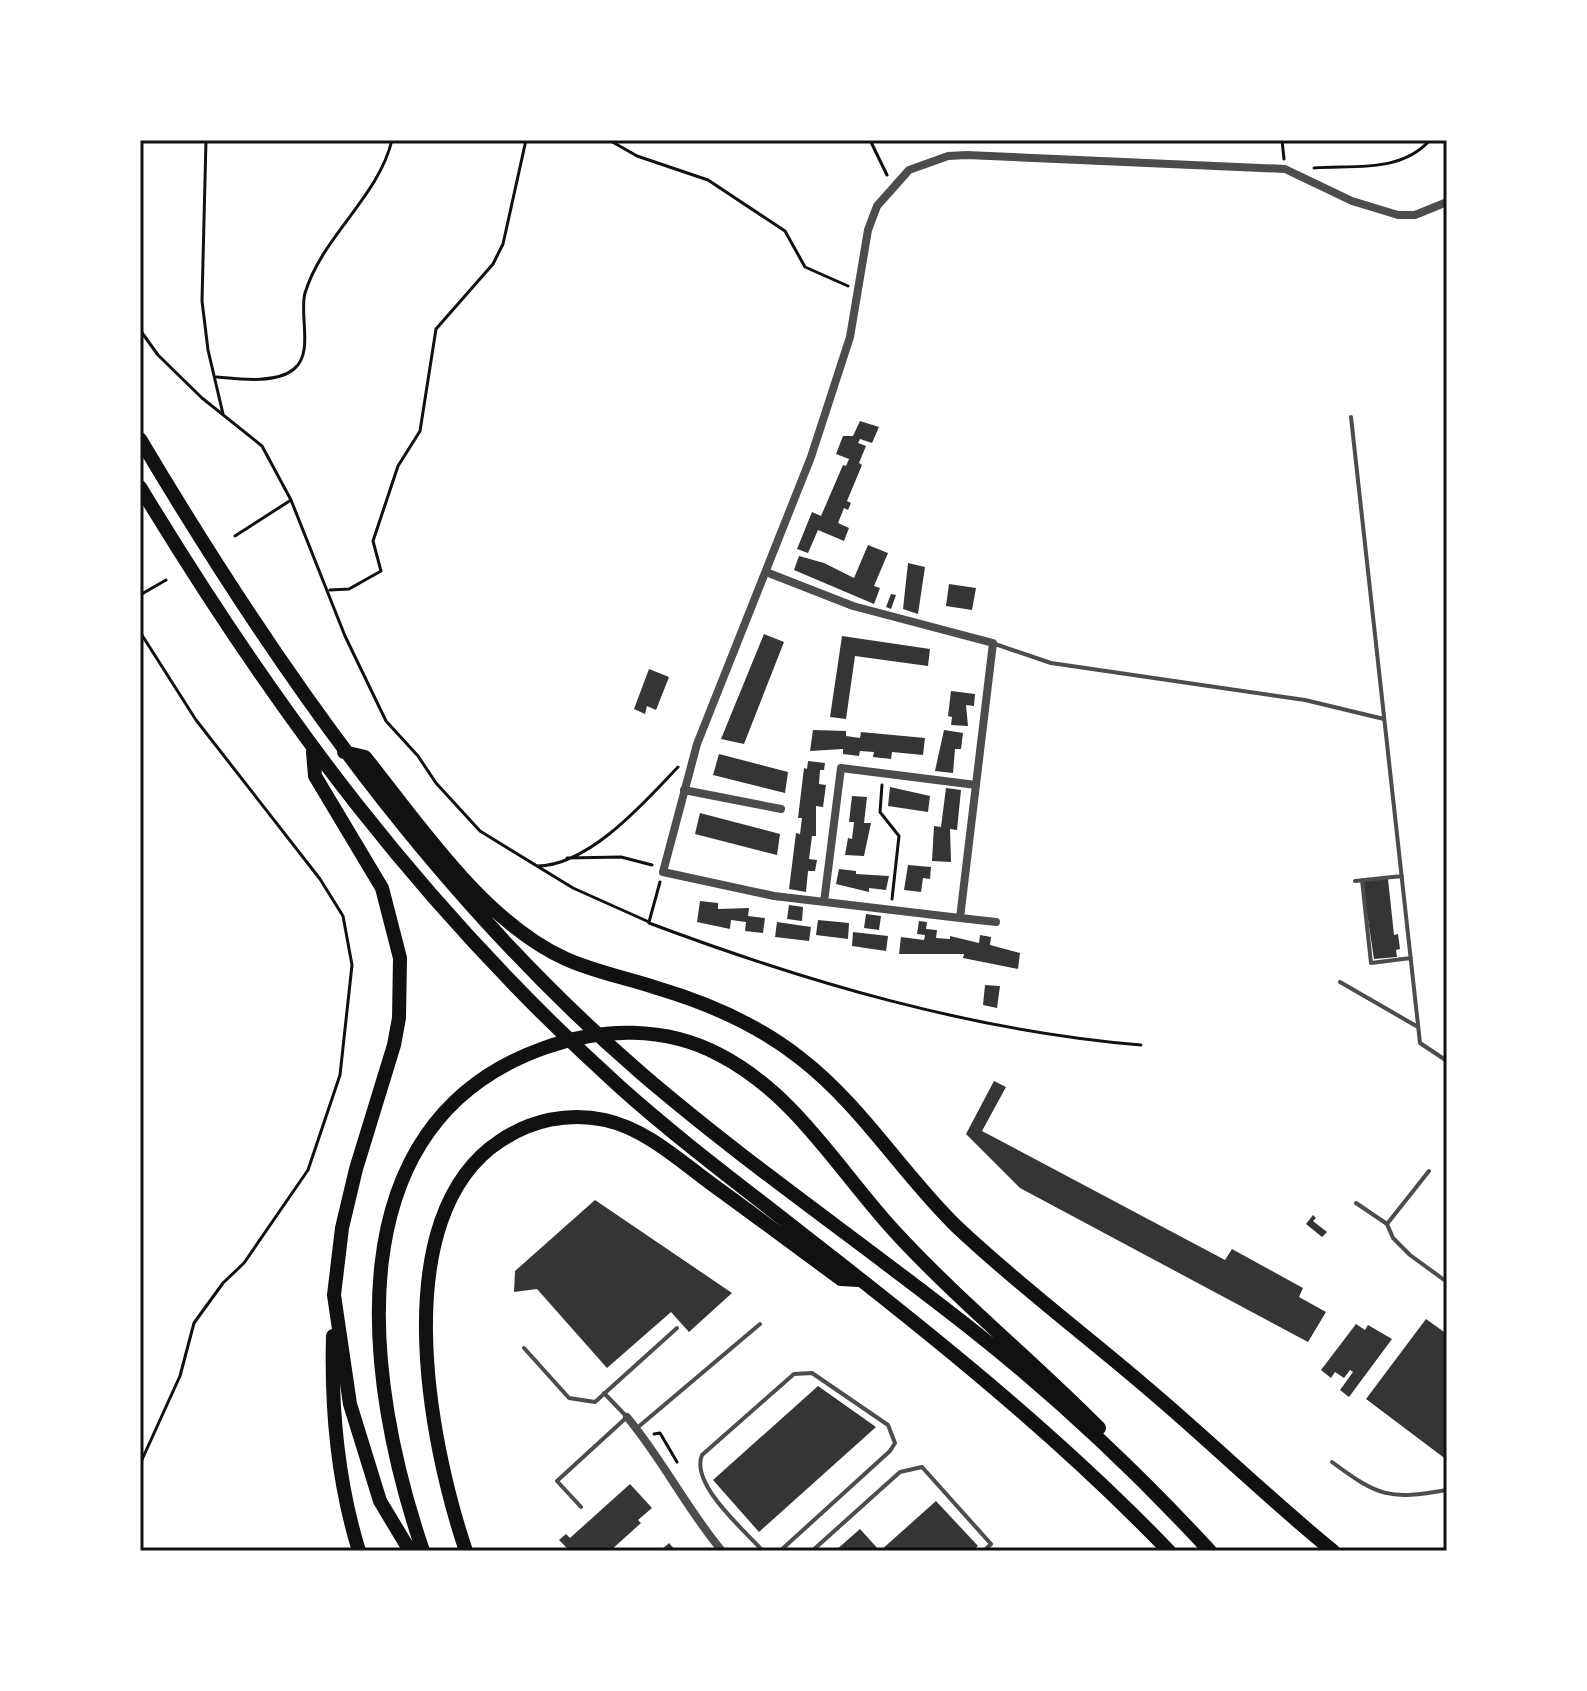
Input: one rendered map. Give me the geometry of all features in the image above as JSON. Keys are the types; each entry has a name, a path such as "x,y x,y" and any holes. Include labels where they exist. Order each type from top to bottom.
{"highway":[{"path":"140,439 239,600 344,752 441,872 497,933 638,1070 755,1166 927,1295 1042,1388 1127,1466 1210,1551"},
{"path":"140,487 218,614 313,751 418,882 550,1022 672,1132 1011,1402 1169,1551"},
{"path":"313,751 315,776 382,888 400,958 397,1031 349,1198 334,1295 332,1366 340,1459 349,1518 359,1551"},
{"path":"344,752 365,757 467,879 500,914 529,937 564,958 697,1000 748,1024 801,1058 858,1113 919,1188 990,1258 1147,1388 1333,1551"},
{"path":"423,1551 401,1481 387,1420 377,1322 380,1257 395,1198 421,1145 454,1104 500,1067 564,1040 605,1034 657,1034 687,1040 721,1055 786,1102 897,1234 1043,1371 1222,1551"},
{"path":"466,1551 450,1500 434,1421 428,1364 428,1304 437,1239 447,1206 470,1167 496,1144 545,1120 588,1118 622,1125 658,1145 841,1279 859,1280"},
{"path":"334,1295 350,1404 380,1501 410,1551"}],"street":[{"path":"996,922 774,896 663,872 691,763 811,457 850,337 868,230 877,206 909,170 927,162 967,155 1285,169 1352,201 1398,215 1415,215 1447,202"},
{"path":"766,572 853,606 993,643 960,918"},
{"path":"824,902 841,768 976,785"},
{"path":"684,790 781,809"},
{"path":"627,1417 657,1452 681,1497 722,1551"}],"lane":[{"path":"1351,417 1420,1043 1447,1061"},
{"path":"993,643 1051,663 1278,695 1384,719"},
{"path":"1355,881 1402,876"},
{"path":"1362,880 1371,963 1411,958"},
{"path":"1340,982 1419,1027"},
{"path":"1387,1224 1429,1171"},
{"path":"1356,1203 1387,1224 1393,1238 1410,1255 1447,1282"},
{"path":"637,1428 760,1324"},
{"path":"524,1348 569,1398 595,1402 677,1328"},
{"path":"763,1551 724,1509 700,1475 698,1464 702,1455 794,1374 802,1371 812,1373 888,1425 895,1443 890,1451 780,1551"},
{"path":"581,1507 557,1481 627,1417 604,1393"},
{"path":"1332,1462 1370,1491 1406,1497 1447,1490"},
{"path":"812,1551 900,1472 922,1467 991,1544 984,1551"}],"path":[{"path":"206,140 202,301 208,350 217,377 223,414"},
{"path":"217,377 268,377 293,370 303,358 305,293 330,243 386,164 392,140"},
{"path":"330,590 349,589 381,571 373,541 398,466 420,431 436,329 493,264 503,244 526,140"},
{"path":"609,140 637,156 708,180 785,231 805,267 859,291"},
{"path":"870,140 893,185"},
{"path":"1282,140 1285,169 1382,164 1409,159 1430,140"},
{"path":"140,330 158,355 262,446 291,500 330,590 345,636 386,721 480,831 534,866 649,922 764,963 897,1001 1084,1040 1141,1045"},
{"path":"235,536 291,500"},
{"path":"140,595 166,580"},
{"path":"140,632 196,720 320,879 343,916 352,965 340,1075 308,1170 244,1263 223,1283 194,1323 180,1376 140,1464"},
{"path":"534,866 547,866 585,851 608,834 679,766 691,763"},
{"path":"883,774 880,812 899,836 891,910"},
{"path":"567,858 621,857 649,863 663,872 649,922"}],"building":[{"path":"860,421 879,427 872,443 860,439 858,443 866,446 859,463 862,465 847,501 851,503 848,510 844,508 838,523 849,528 844,541 818,530 808,553 797,549 812,512 821,516 843,465 846,466 849,459 836,454 843,436 853,436"},
{"path":"868,545 888,553 874,586 880,588 874,604 794,570 799,556 824,563 854,578"},
{"path":"908,563 925,567 918,614 903,609"},
{"path":"949,584 976,588 972,610 946,606"},
{"path":"891,594 896,595 891,609 886,607"},
{"path":"764,634 784,642 744,744 721,739"},
{"path":"842,636 930,649 928,666 855,656 846,719 830,717"},
{"path":"649,669 669,677 656,710 647,706 645,714 634,709"},
{"path":"951,691 975,694 974,706 966,705 968,726 951,725 952,717 948,716"},
{"path":"813,730 846,731 846,736 860,738 861,732 925,738 923,755 892,752 891,759 873,757 874,752 860,751 859,756 843,754 843,749 810,751"},
{"path":"944,730 963,733 961,749 955,749 953,773 935,771"},
{"path":"719,754 788,772 785,793 713,775"},
{"path":"808,761 825,763 824,770 820,770 819,784 826,785 823,807 816,806 816,836 812,836 809,859 817,860 815,871 808,871 806,892 789,889 796,833 800,834 802,818 798,818 804,768 807,769"},
{"path":"890,787 930,796 928,812 888,806"},
{"path":"946,788 961,790 957,830 950,829 951,862 932,861 934,826 941,827"},
{"path":"852,796 867,797 864,823 871,823 864,856 845,855 848,838 852,839 854,822 849,822"},
{"path":"700,813 780,834 777,855 695,834"},
{"path":"908,865 931,867 930,879 923,878 921,892 904,890"},
{"path":"839,869 856,871 856,874 889,876 886,890 869,888 869,892 836,884"},
{"path":"1388,879 1394,935 1398,934 1400,949 1396,950 1397,957 1374,959 1362,880"},
{"path":"700,901 718,903 718,909 749,908 748,916 765,918 763,933 745,931 746,922 731,920 730,929 697,922"},
{"path":"789,905 803,907 802,921 787,919"},
{"path":"866,914 881,916 879,930 864,928"},
{"path":"818,920 849,923 848,939 816,935"},
{"path":"919,921 927,922 926,929 937,930 936,938 950,939 950,936 979,943 980,935 991,937 990,945 1020,953 1018,969 963,958 964,954 899,954 901,937 924,940 925,935 917,934"},
{"path":"777,922 811,927 809,941 775,937"},
{"path":"853,932 888,936 886,951 852,946"},
{"path":"985,985 1000,986 997,1008 983,1005"},
{"path":"994,1081 1006,1087 982,1131 1225,1260 1232,1249 1303,1288 1299,1297 1326,1312 1308,1342 1020,1188 966,1134"},
{"path":"595,1200 732,1293 689,1332 671,1312 607,1368 537,1289 514,1292 515,1271"},
{"path":"1313,1215 1316,1218 1313,1221 1327,1232 1322,1237 1306,1224"},
{"path":"1426,1319 1447,1334 1447,1460 1366,1399"},
{"path":"1356,1324 1365,1330 1368,1325 1392,1339 1349,1397 1340,1390 1353,1372 1350,1370 1344,1378 1335,1372 1331,1378 1321,1370"},
{"path":"818,1386 876,1427 759,1532 713,1480"},
{"path":"630,1484 652,1508 638,1520 641,1523 610,1551 570,1551 559,1540 566,1534 570,1538"},
{"path":"936,1501 978,1546 972,1551 880,1551"},
{"path":"860,1529 880,1551 835,1551"},
{"path":"669,1543 676,1551 660,1551"}]}
